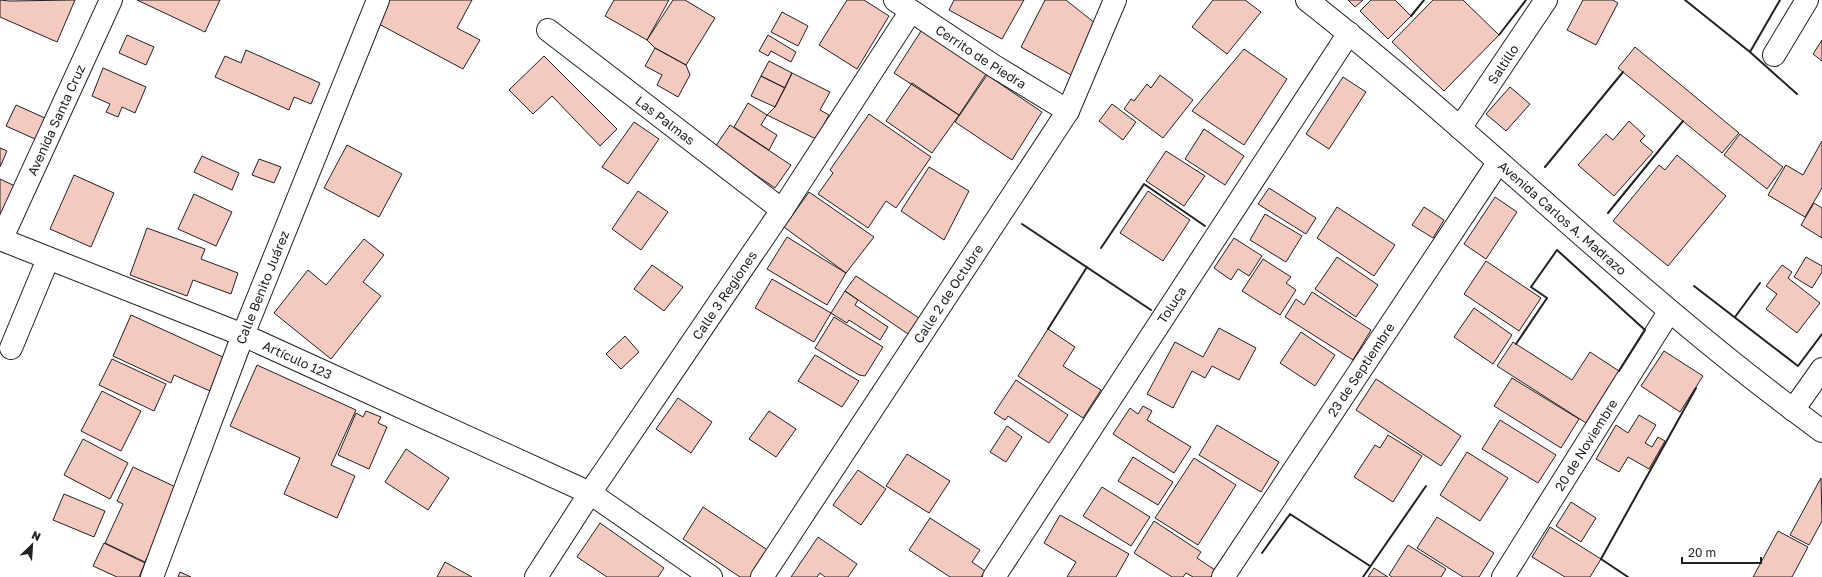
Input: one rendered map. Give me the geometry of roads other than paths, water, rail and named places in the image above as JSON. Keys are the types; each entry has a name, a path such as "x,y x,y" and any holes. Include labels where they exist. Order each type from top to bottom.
{"street":[{"name":"Avenida Santa Cruz","path":"0,239 111,0"},
{"name":"Calle Benito Juárez","path":"152,577 244,335 378,0"},
{"name":"Calle 2 de Octubre","path":"762,577 1068,111 1114,0"},
{"name":"Avenida Carlos A. Madrazo","path":"1307,0 1349,33 1460,128 1498,163 1670,312 1793,410 1822,431"},
{"name":"Saltillo","path":"1460,128 1546,0"},
{"path":"1774,55 1807,0"},
{"name":"Cerrito de Piedra","path":"903,6 1068,111"},
{"name":"Calle 3 Regiones","path":"536,577 590,492 782,210 903,6"},
{"name":"Las Palmas","path":"548,30 782,210"},
{"name":"Toluca","path":"994,577 1349,33"},
{"name":"23 de Septiembre","path":"1223,577 1498,163"},
{"name":"Artículo 123","path":"0,239 244,335 590,492 711,577"},
{"path":"10,348 48,259"},
{"name":"20 de Noviembre","path":"1503,577 1670,312"},
{"path":"1793,410 1822,369"}]}
